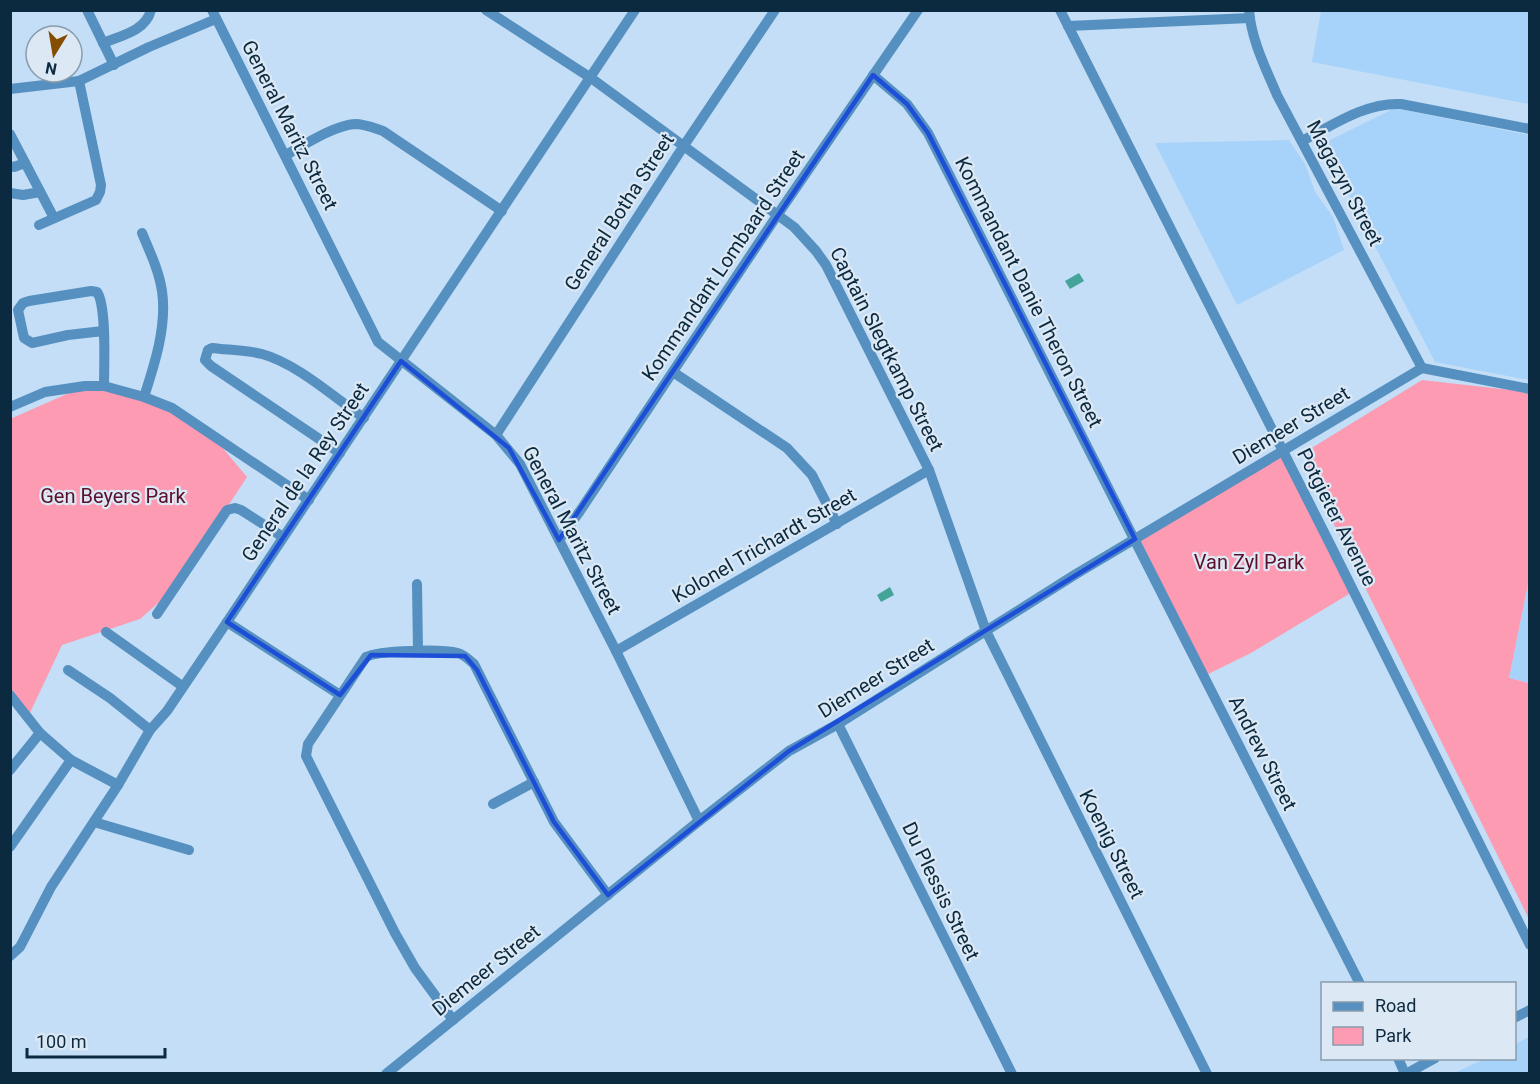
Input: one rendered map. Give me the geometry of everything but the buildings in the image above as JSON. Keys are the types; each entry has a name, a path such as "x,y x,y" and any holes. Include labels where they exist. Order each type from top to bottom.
{"street":[{"path":"87,10 114,65"},
{"path":"103,43 141,27 151,10"},
{"name":"Captain Slegtkamp Street","path":"486,10 591,78 778,214 805,238 826,265 929,470 986,631"},
{"name":"General de la Rey Street","path":"10,956 20,947 51,887 118,785 150,730 167,711 227,622 635,10"},
{"name":"General Botha Street","path":"496,435 775,10"},
{"name":"Kommandant Lombaard Street","path":"559,540 918,10"},
{"name":"Potgieter Avenue","path":"1060,10 1530,945"},
{"path":"1068,26 1250,14"},
{"name":"Magazyn Street","path":"1250,14 1277,95 1422,368"},
{"path":"84,79 214,15"},
{"name":"General Maritz Street","path":"214,15 374,334 385,348 496,435 520,464 616,651 699,821"},
{"name":"Kommandant Danie Theron Street","path":"873,75 907,104 928,133 1135,539"},
{"path":"10,89 53,84"},
{"path":"39,225 94,201 100,192 101,184 80,84"},
{"path":"1302,141 1367,108 1390,104 1401,104 1530,129"},
{"path":"286,155 338,129 353,124 365,125 383,131 502,211"},
{"path":"10,134 54,218"},
{"path":"10,166 25,163"},
{"path":"10,193 23,195 40,192"},
{"path":"142,233 162,288 163,306 158,345 144,397"},
{"path":"103,331 68,335 32,343 24,338 18,310 23,303 29,301 95,291 101,299 103,331 104,386"},
{"path":"340,453 208,364 205,359 208,350 257,353 279,361 293,368 364,418"},
{"path":"1422,368 1530,389"},
{"name":"Diemeer Street","path":"386,1074 783,755 838,724 1135,539 1422,368"},
{"path":"673,372 788,448 812,475 837,524"},
{"path":"10,407 34,396 63,388 104,386 144,397 172,408 309,500"},
{"name":"Kolonel Trichardt Street","path":"616,651 929,470"},
{"path":"157,614 227,510 235,508 242,510 283,537"},
{"name":"Andrew Street","path":"1135,539 1359,982"},
{"path":"417,584 418,652"},
{"path":"227,622 340,695"},
{"name":"Koenig Street","path":"986,631 1207,1074"},
{"path":"106,632 182,686"},
{"path":"453,1020 415,968 395,933 308,763 306,750 308,744 366,657 394,652 454,652 465,656 474,664 558,829 608,895"},
{"path":"68,670 110,698 150,730"},
{"path":"10,695 40,733 71,760 118,785"},
{"name":"Du Plessis Street","path":"838,724 1012,1074"},
{"path":"10,770 40,733"},
{"path":"10,847 71,760"},
{"path":"493,804 534,782"},
{"path":"94,822 189,850"},
{"path":"1516,1018 1530,1011"},
{"path":"1399,1060 1406,1074 1433,1060"}],"highlighted area":[{"path":"873,75 907,104 928,133 1135,539 789,751 608,895 554,822 477,670 465,656 371,655 340,695 227,622 401,361 509,448 559,540"}],"shaded area":[{"path":"1321,11 1529,11 1529,104 1312,62"},
{"path":"1395,108 1529,135 1529,380 1435,362 1322,144"},
{"path":"1289,140 1305,164 1315,192 1333,217 1344,250 1237,305 1155,143"},
{"path":"1079,273 1084,281 1070,289 1065,281"},
{"path":"1529,579 1529,683 1509,678"},
{"path":"890,587 894,595 881,602 877,595"},
{"path":"1529,1037 1529,1073 1454,1073 1483,1060 1516,1060 1516,1044"}],"green space":[{"path":"1422,380 1529,392 1529,579 1509,678 1529,683 1529,919 1305,466 1310,449"},
{"name":"Gen Beyers Park","path":"85,386 158,401 210,433 247,477 173,590 140,619 62,645 28,717 11,688 10,419"},
{"name":"Van Zyl Park","path":"1283,450 1354,591 1251,653 1204,676 1135,539"}]}
